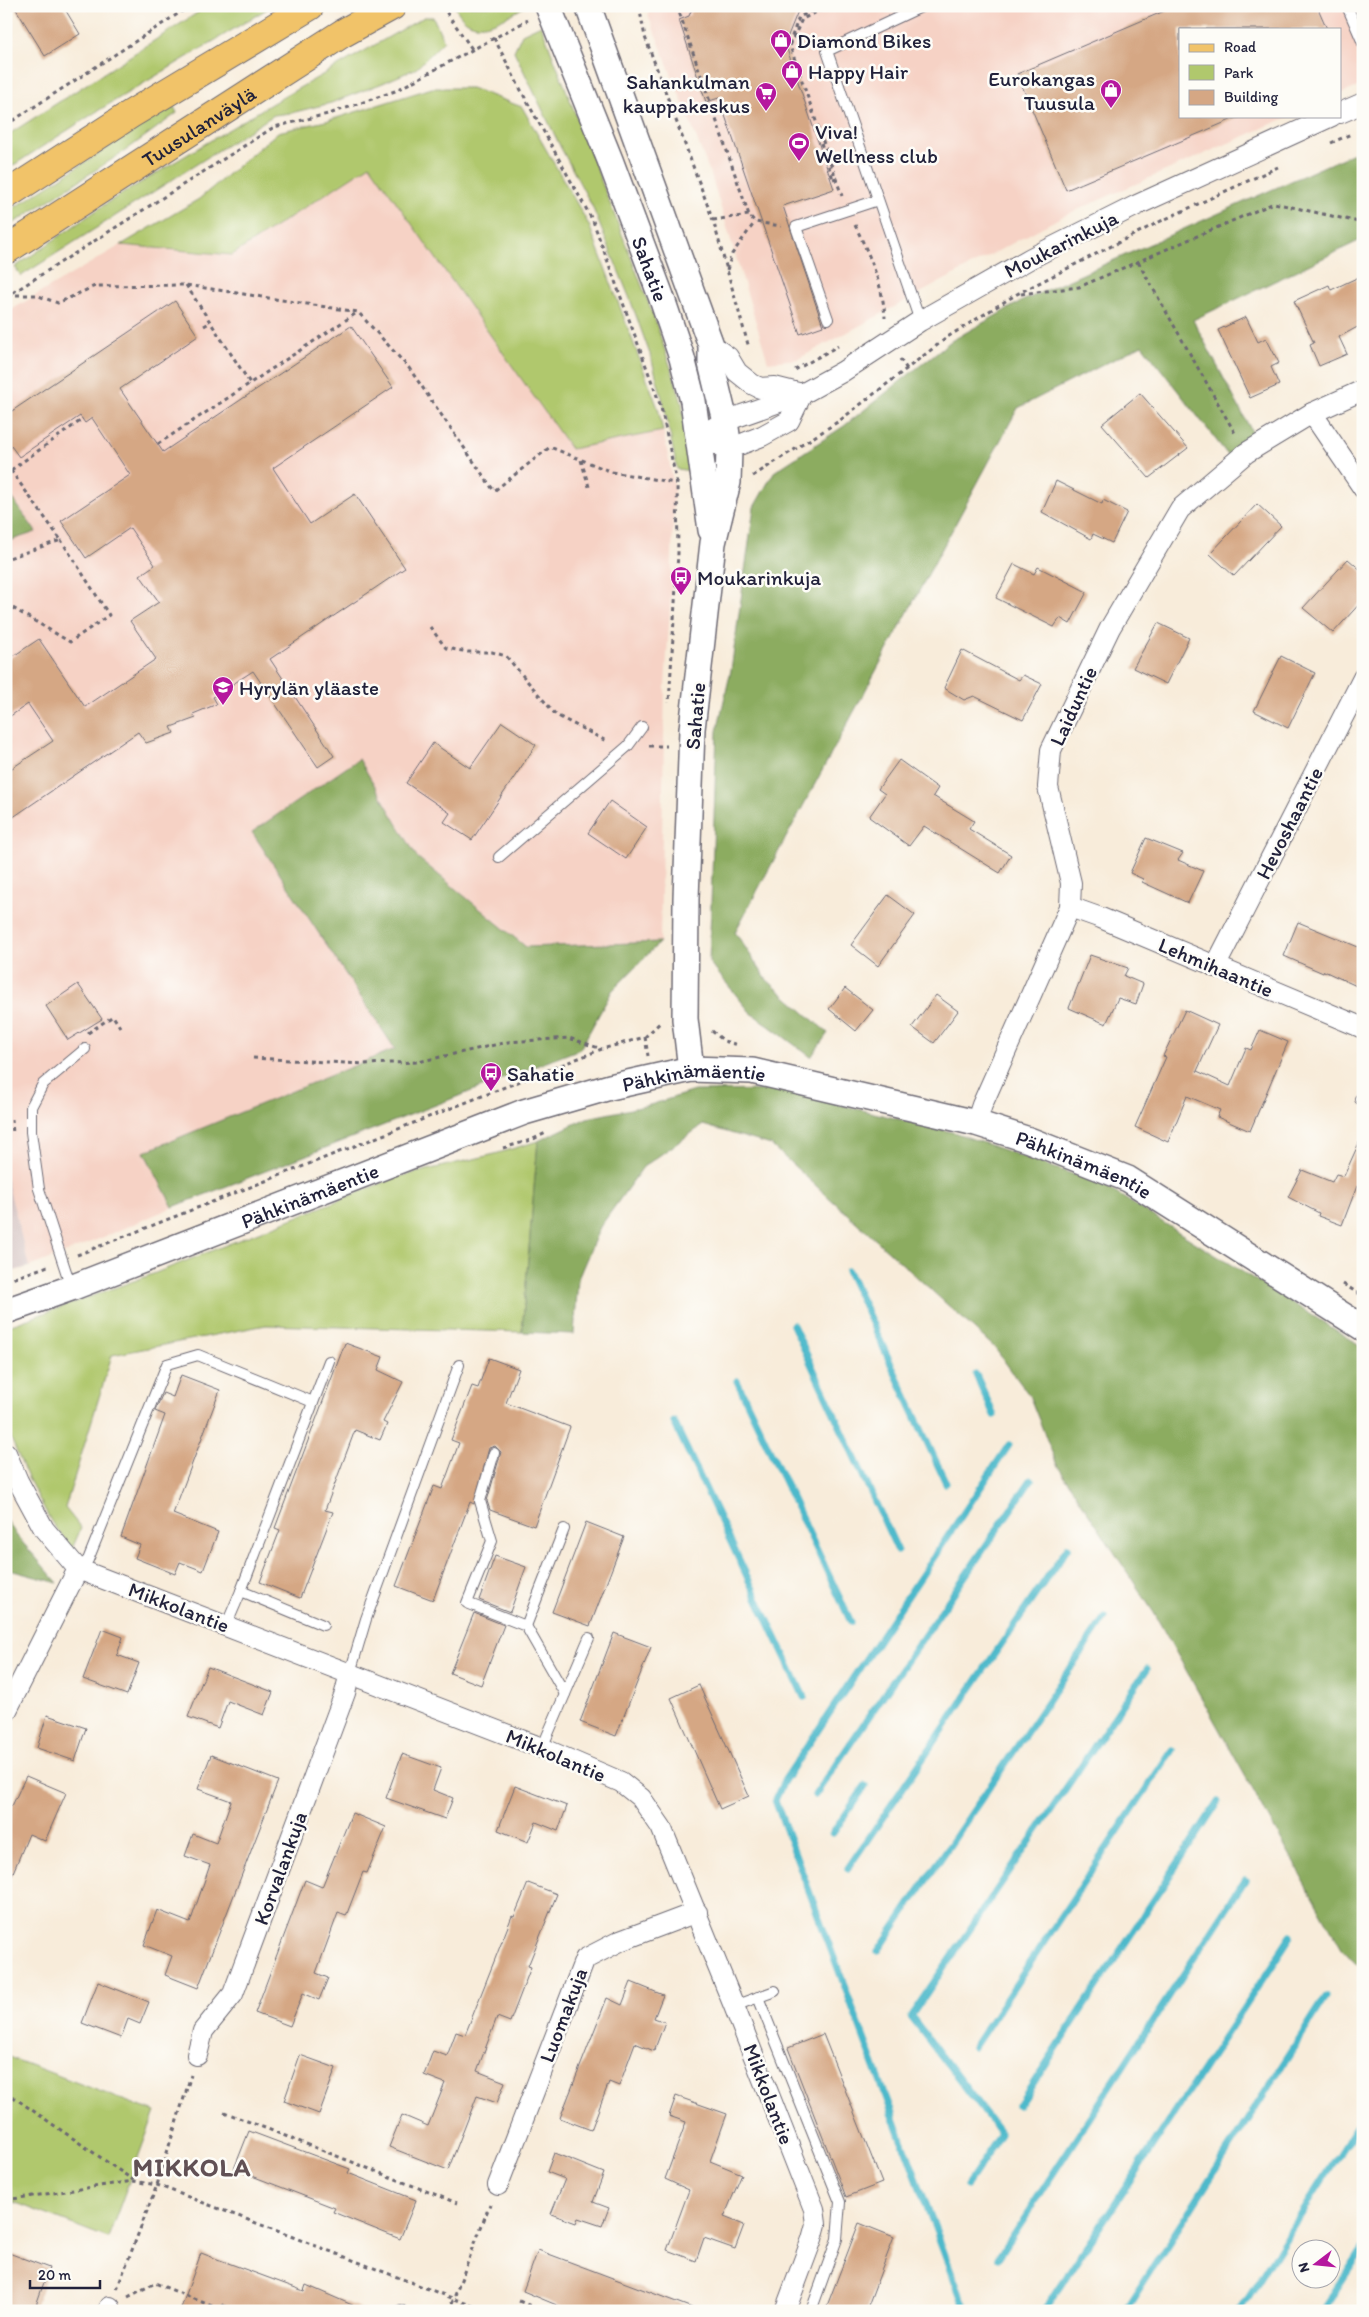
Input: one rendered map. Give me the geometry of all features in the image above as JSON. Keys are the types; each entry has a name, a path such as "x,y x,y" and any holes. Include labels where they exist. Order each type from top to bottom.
{"main road":[{"name":"Tuusulanväylä","path":"6,194 132,114 310,6"},
{"name":"Tuusulanväylä","path":"6,250 335,38 392,6"}],"street":[{"name":"Sahatie","path":"588,6 711,345 711,363 725,421 729,449 716,483 713,542 692,729 686,889 671,1017 692,1069"},
{"name":"Sahatie","path":"541,11 610,160 662,296 693,400 698,437 716,483"},
{"path":"1342,112 1363,103"},
{"name":"Moukarinkuja","path":"698,437 725,421 802,394 850,367 920,321 1031,258 1138,205 1328,118"},
{"path":"698,437 729,449 762,436 789,421 802,394 752,384 737,372 728,358 711,345"},
{"name":"Laiduntie","path":"976,1123 982,1105 1070,907 1071,883 1048,787 1051,750 1110,628 1180,509 1246,453 1312,413 1363,390"},
{"path":"1312,413 1363,488"},
{"name":"Hevoshaantie","path":"1215,967 1363,678"},
{"name":"Lehmihaantie","path":"1070,907 1101,918 1363,1028"},
{"name":"Pähkinämäentie","path":"6,1311 71,1288 524,1112 610,1087 692,1069 752,1071 976,1123 1029,1140 1128,1179 1363,1328"},
{"name":"Mikkolantie","path":"6,1452 12,1483 44,1530 78,1569 542,1748 621,1782 641,1798 661,1827 814,2209 816,2224 812,2239 785,2311"},
{"path":"6,1712 78,1569"},
{"name":"Korvalankuja","path":"197,2055 203,2031 233,1994 345,1693 350,1673"},
{"name":"Luomakuja","path":"498,2185 584,1959 620,1941 696,1912"}],"lane":[{"path":"920,321 827,51 923,6"},
{"path":"1348,6 1363,43"},
{"path":"828,319 796,227 878,200"},
{"path":"499,857 628,746 642,727"},
{"path":"71,1288 39,1189 31,1132 31,1107 43,1084 85,1049"},
{"path":"78,1569 88,1560 167,1364 198,1355 313,1402"},
{"path":"226,1626 328,1361"},
{"path":"350,1673 366,1619 459,1366"},
{"path":"494,1453 480,1501 492,1541 468,1603 526,1626 565,1694"},
{"path":"526,1626 564,1528"},
{"path":"241,1591 323,1625"},
{"path":"542,1748 589,1638"},
{"path":"734,2006 775,1991"},
{"path":"758,1997 840,2202 837,2240 811,2311"}],"path":[{"path":"6,125 190,6"},
{"path":"442,6 472,49"},
{"path":"639,6 645,37 712,220 727,270 750,349 752,384"},
{"path":"678,6 749,215 755,222 796,227"},
{"path":"822,6 799,17 788,45 833,179 837,178 833,165 831,166"},
{"path":"830,6 802,19 790,46 838,188 877,276 884,302 885,321"},
{"path":"7,296 274,127 332,113 395,92 541,11"},
{"path":"792,35 798,37"},
{"path":"494,38 593,221 661,407 677,484 678,552 669,709"},
{"path":"1326,145 1354,133"},
{"path":"7,296 36,295 58,303 95,286 186,286 358,312 409,368 494,491 550,447 612,472 677,484 743,482 839,421 949,336 1016,294 1159,222 1282,165"},
{"path":"1016,294 1079,287 1274,203 1363,223"},
{"path":"712,220 749,215"},
{"path":"727,270 732,254 755,222"},
{"path":"1138,262 1246,453"},
{"path":"186,286 250,383"},
{"path":"158,444 358,312"},
{"path":"204,326 210,322"},
{"path":"11,470 82,419"},
{"path":"762,436 771,465"},
{"path":"581,460 590,490"},
{"path":"6,464 60,540 109,616 70,642 6,604"},
{"path":"6,559 60,540"},
{"path":"430,627 446,648 468,652 492,652 506,656 556,715 610,743 628,746 668,746"},
{"path":"668,736 668,756"},
{"path":"6,1281 602,1049 645,1036 671,1017 699,1020 724,1041 743,1046"},
{"path":"253,1058 364,1064 418,1062 508,1042 569,1038 602,1049"},
{"path":"1337,1281 1363,1296"},
{"path":"109,2309 157,2186 197,2055"},
{"path":"6,2092 133,2181"},
{"path":"224,2112 457,2203"},
{"path":"6,2200 133,2181 157,2186 486,2311"},
{"path":"449,2311 498,2185"},
{"path":"109,2309 156,2283 224,2311"},
{"path":"519,2301 543,2311"}],"shaded area":[{"path":"649,6 1363,6 1363,85 1342,93 1342,28 1179,28 1179,118 1285,118 1061,217 798,359 768,362 711,175 648,15"},
{"name":"Hyrylän yläaste","path":"370,165 571,448 663,431 674,486 671,591 665,686 660,942 526,947 417,857 359,759 252,832 396,1049 144,1152 173,1207 29,1267 6,1177 6,542 36,532 6,489 6,313 121,245 232,255"},
{"path":"6,1177 29,1267 6,1273"}],"green space":[{"path":"208,6 272,6 96,112 6,170 6,136"},
{"path":"455,6 526,6 497,21 478,25 469,23 462,17"},
{"path":"424,17 433,17 444,41 417,68 331,103 291,113 274,115 21,276 15,267 107,203 271,104"},
{"path":"541,25 654,317 682,403 691,471 677,469 664,405 651,357 630,299 592,206 561,148 514,51 522,34"},
{"path":"432,88 471,88 522,107 589,225 658,408 663,431 571,449 370,165 232,255 121,245 199,199 278,132 330,120"},
{"path":"174,107 177,113 125,151 6,228 6,213 160,114"},
{"path":"1363,149 1363,239 1193,320 1259,445 1234,463 1142,345 1018,408 735,932 767,980 828,1033 811,1057 750,1012 709,962 717,731 731,670 754,507 774,472 844,426 951,341 1020,302"},
{"path":"6,489 36,532 6,542"},
{"path":"359,759 417,857 526,947 660,942 612,991 580,1049 173,1207 144,1152 395,1049 252,832"},
{"path":"780,1090 956,1133 1103,1185 1363,1347 1363,1971 1342,1949 1154,1613 1057,1465 1029,1395 994,1347 771,1145 703,1125 643,1167 600,1227 578,1279 574,1334 522,1332 538,1141 587,1118 650,1105 694,1091"},
{"path":"538,1141 522,1332 266,1325 112,1355 65,1508 81,1528 72,1549 52,1523 28,1478 6,1427 6,1327 153,1274 397,1177 495,1154"},
{"path":"6,1519 17,1536 58,1583 6,1569"},
{"path":"6,2056 155,2112 108,2238 6,2199"}],"building":[{"path":"14,6 63,6 80,34 45,56"},
{"name":"Sahankulman kauppakeskus","path":"693,6 800,6 785,43 834,189 783,206 823,326 800,334 719,98 706,102 679,20 689,16"},
{"path":"1176,6 1317,6 1327,28 1179,28 1179,118 1235,118 1066,190 1017,74"},
{"path":"1363,275 1363,324 1339,337 1347,354 1319,366 1310,345 1314,343 1294,301 1329,285 1331,290"},
{"path":"175,301 198,336 120,389 163,452 351,326 393,387 273,468 310,524 355,494 405,568 270,659 334,756 318,767 253,671 213,697 217,704 193,714 196,718 171,727 174,733 146,743 138,732 6,822 6,772 53,741 28,704 6,719 6,661 39,639 85,707 156,659 130,621 159,602 140,575 155,565 130,528 86,558 61,521 130,475 92,418 85,423 80,416 19,457 6,439 6,415"},
{"path":"1246,317 1258,342 1266,338 1279,363 1271,367 1279,385 1250,398 1218,330"},
{"path":"1140,393 1188,448 1149,478 1102,424"},
{"path":"1056,481 1102,504 1103,500 1127,512 1112,543 1093,534 1091,539 1042,512"},
{"path":"1257,504 1281,526 1234,576 1210,554"},
{"path":"1348,559 1363,572 1363,600 1333,633 1303,608"},
{"path":"1014,564 1034,574 1038,567 1087,592 1070,624 1060,618 1054,627 996,598"},
{"path":"1158,623 1189,638 1166,684 1133,668"},
{"path":"962,650 1019,680 1023,675 1042,684 1023,720 974,696 964,700 944,688"},
{"path":"1281,656 1315,673 1288,728 1254,711"},
{"path":"502,722 536,745 472,840 444,822 450,813 406,783 433,743 470,768"},
{"path":"899,760 938,788 933,796 974,821 969,829 1011,855 1000,873 924,826 909,846 869,817 885,794 878,789"},
{"path":"610,801 647,827 626,859 588,833"},
{"path":"1146,838 1183,853 1178,860 1203,871 1188,903 1142,882 1143,879 1130,873"},
{"path":"888,895 915,915 878,966 851,945"},
{"path":"1298,922 1363,949 1363,989 1324,971 1323,973 1284,956"},
{"path":"1090,955 1128,968 1124,976 1143,984 1136,1004 1118,998 1106,1024 1069,1008"},
{"path":"78,984 102,1019 68,1040 46,1006"},
{"path":"845,988 873,1010 856,1031 829,1009"},
{"path":"936,995 958,1011 934,1043 912,1027"},
{"path":"1185,1010 1218,1025 1197,1071 1230,1086 1246,1048 1251,1050 1260,1030 1288,1042 1250,1131 1217,1117 1220,1110 1187,1096 1168,1142 1135,1127 1166,1057 1163,1056"},
{"path":"1363,1134 1363,1188 1357,1186 1342,1225 1318,1216 1319,1213 1288,1197 1302,1170 1332,1182 1336,1174 1344,1176"},
{"path":"345,1343 383,1357 378,1370 403,1382 383,1422 387,1424 380,1440 355,1430 325,1510 333,1512 300,1598 260,1582 280,1530 275,1528"},
{"path":"489,1358 519,1369 506,1403 570,1427 534,1526 490,1510 487,1501 501,1452 495,1446 489,1448 474,1504 470,1502 433,1600 396,1586 434,1486 442,1489 459,1443 451,1440 472,1386 478,1388"},
{"path":"181,1375 220,1390 173,1514 218,1532 203,1571 180,1562 175,1574 135,1558 140,1545 121,1537 165,1415 155,1411 163,1393 173,1397"},
{"path":"586,1522 624,1537 590,1626 552,1612"},
{"path":"495,1556 526,1567 510,1612 479,1600"},
{"path":"474,1613 504,1625 481,1685 450,1673"},
{"path":"102,1629 123,1637 117,1655 139,1663 127,1695 83,1679"},
{"path":"614,1633 651,1647 616,1736 580,1722"},
{"path":"208,1667 273,1692 264,1715 228,1701 218,1728 188,1717"},
{"path":"699,1685 749,1796 720,1809 671,1698"},
{"path":"47,1715 86,1728 75,1761 37,1748"},
{"path":"402,1754 441,1768 433,1790 453,1798 445,1819 386,1798"},
{"path":"211,1755 278,1781 198,1988 165,1975 172,1956 144,1945 157,1910 190,1923 210,1865 185,1856 193,1834 216,1843 231,1801 198,1789"},
{"path":"26,1776 66,1793 45,1841 29,1834 7,1887 6,1803 12,1806"},
{"path":"515,1786 567,1806 558,1831 536,1822 528,1842 498,1830"},
{"path":"352,1813 386,1827 367,1873 363,1872 346,1916 338,1913 316,1973 328,1978 319,2000 303,1993 290,2026 255,2013 305,1880 322,1887"},
{"path":"528,1883 557,1894 528,1966 531,1967 510,2022 497,2017 477,2071 505,2082 497,2103 477,2096 448,2170 389,2147 402,2115 428,2126 445,2083 424,2075 433,2051 447,2056 456,2032 465,2035 512,1916 514,1917"},
{"path":"98,1982 149,2002 140,2024 128,2019 121,2038 82,2023"},
{"path":"631,1982 663,1995 654,2018 665,2022 654,2051 635,2043 619,2086 609,2082 591,2130 560,2118 607,1998 622,2005"},
{"path":"823,2034 882,2183 846,2197 788,2048"},
{"path":"300,2055 336,2068 319,2114 284,2101"},
{"path":"676,2096 727,2114 710,2161 742,2174 724,2217 744,2225 735,2249 704,2238 696,2261 667,2250 689,2190 665,2179 686,2122 669,2116"},
{"path":"249,2131 350,2169 348,2173 416,2200 400,2239 333,2212 335,2208 234,2169"},
{"path":"554,2153 604,2173 593,2202 609,2208 602,2226 578,2218 576,2223 551,2214 565,2179 547,2172"},
{"path":"859,2223 894,2237 866,2311 825,2311"},
{"path":"538,2250 695,2309 694,2311 571,2311 523,2291"},
{"path":"6,2252 49,2268 34,2311 18,2311 6,2306"},
{"path":"201,2253 304,2291 306,2285 366,2311 239,2311 222,2304 221,2311 180,2311"}],"waterway":[{"path":"848,1271 946,1483"},
{"path":"793,1325 898,1551"},
{"path":"976,1375 994,1415"},
{"path":"737,1381 851,1622"},
{"path":"674,1422 804,1697"},
{"path":"966,2311 775,1800 784,1781 1009,1445"},
{"path":"815,1795 1031,1480"},
{"path":"848,1868 1068,1547"},
{"path":"878,1951 1105,1617"},
{"path":"967,2185 1001,2134 911,2016 1147,1669"},
{"path":"974,2047 1172,1750"},
{"path":"833,1833 865,1786"},
{"path":"1019,2105 1218,1802"},
{"path":"998,2258 1245,1880"},
{"path":"1044,2311 1291,1936"},
{"path":"1125,2311 1326,1997"},
{"path":"1240,2311 1363,2117"},
{"path":"1322,2311 1363,2248"}],"place":[{"name":"Diamond Bikes","path":"781,59"},
{"name":"Happy Hair","path":"792,90"},
{"name":"Eurokangas Tuusula","path":"1111,109"},
{"name":"Sahankulman kauppakeskus","path":"766,112"},
{"name":"Viva! Wellness club","path":"799,162"},
{"name":"Moukarinkuja","path":"681,596"},
{"name":"Hyrylän yläaste","path":"223,706"},
{"name":"Sahatie","path":"491,1092"}],"district":[{"name":"MIKKOLA","path":"192,2167"}]}
